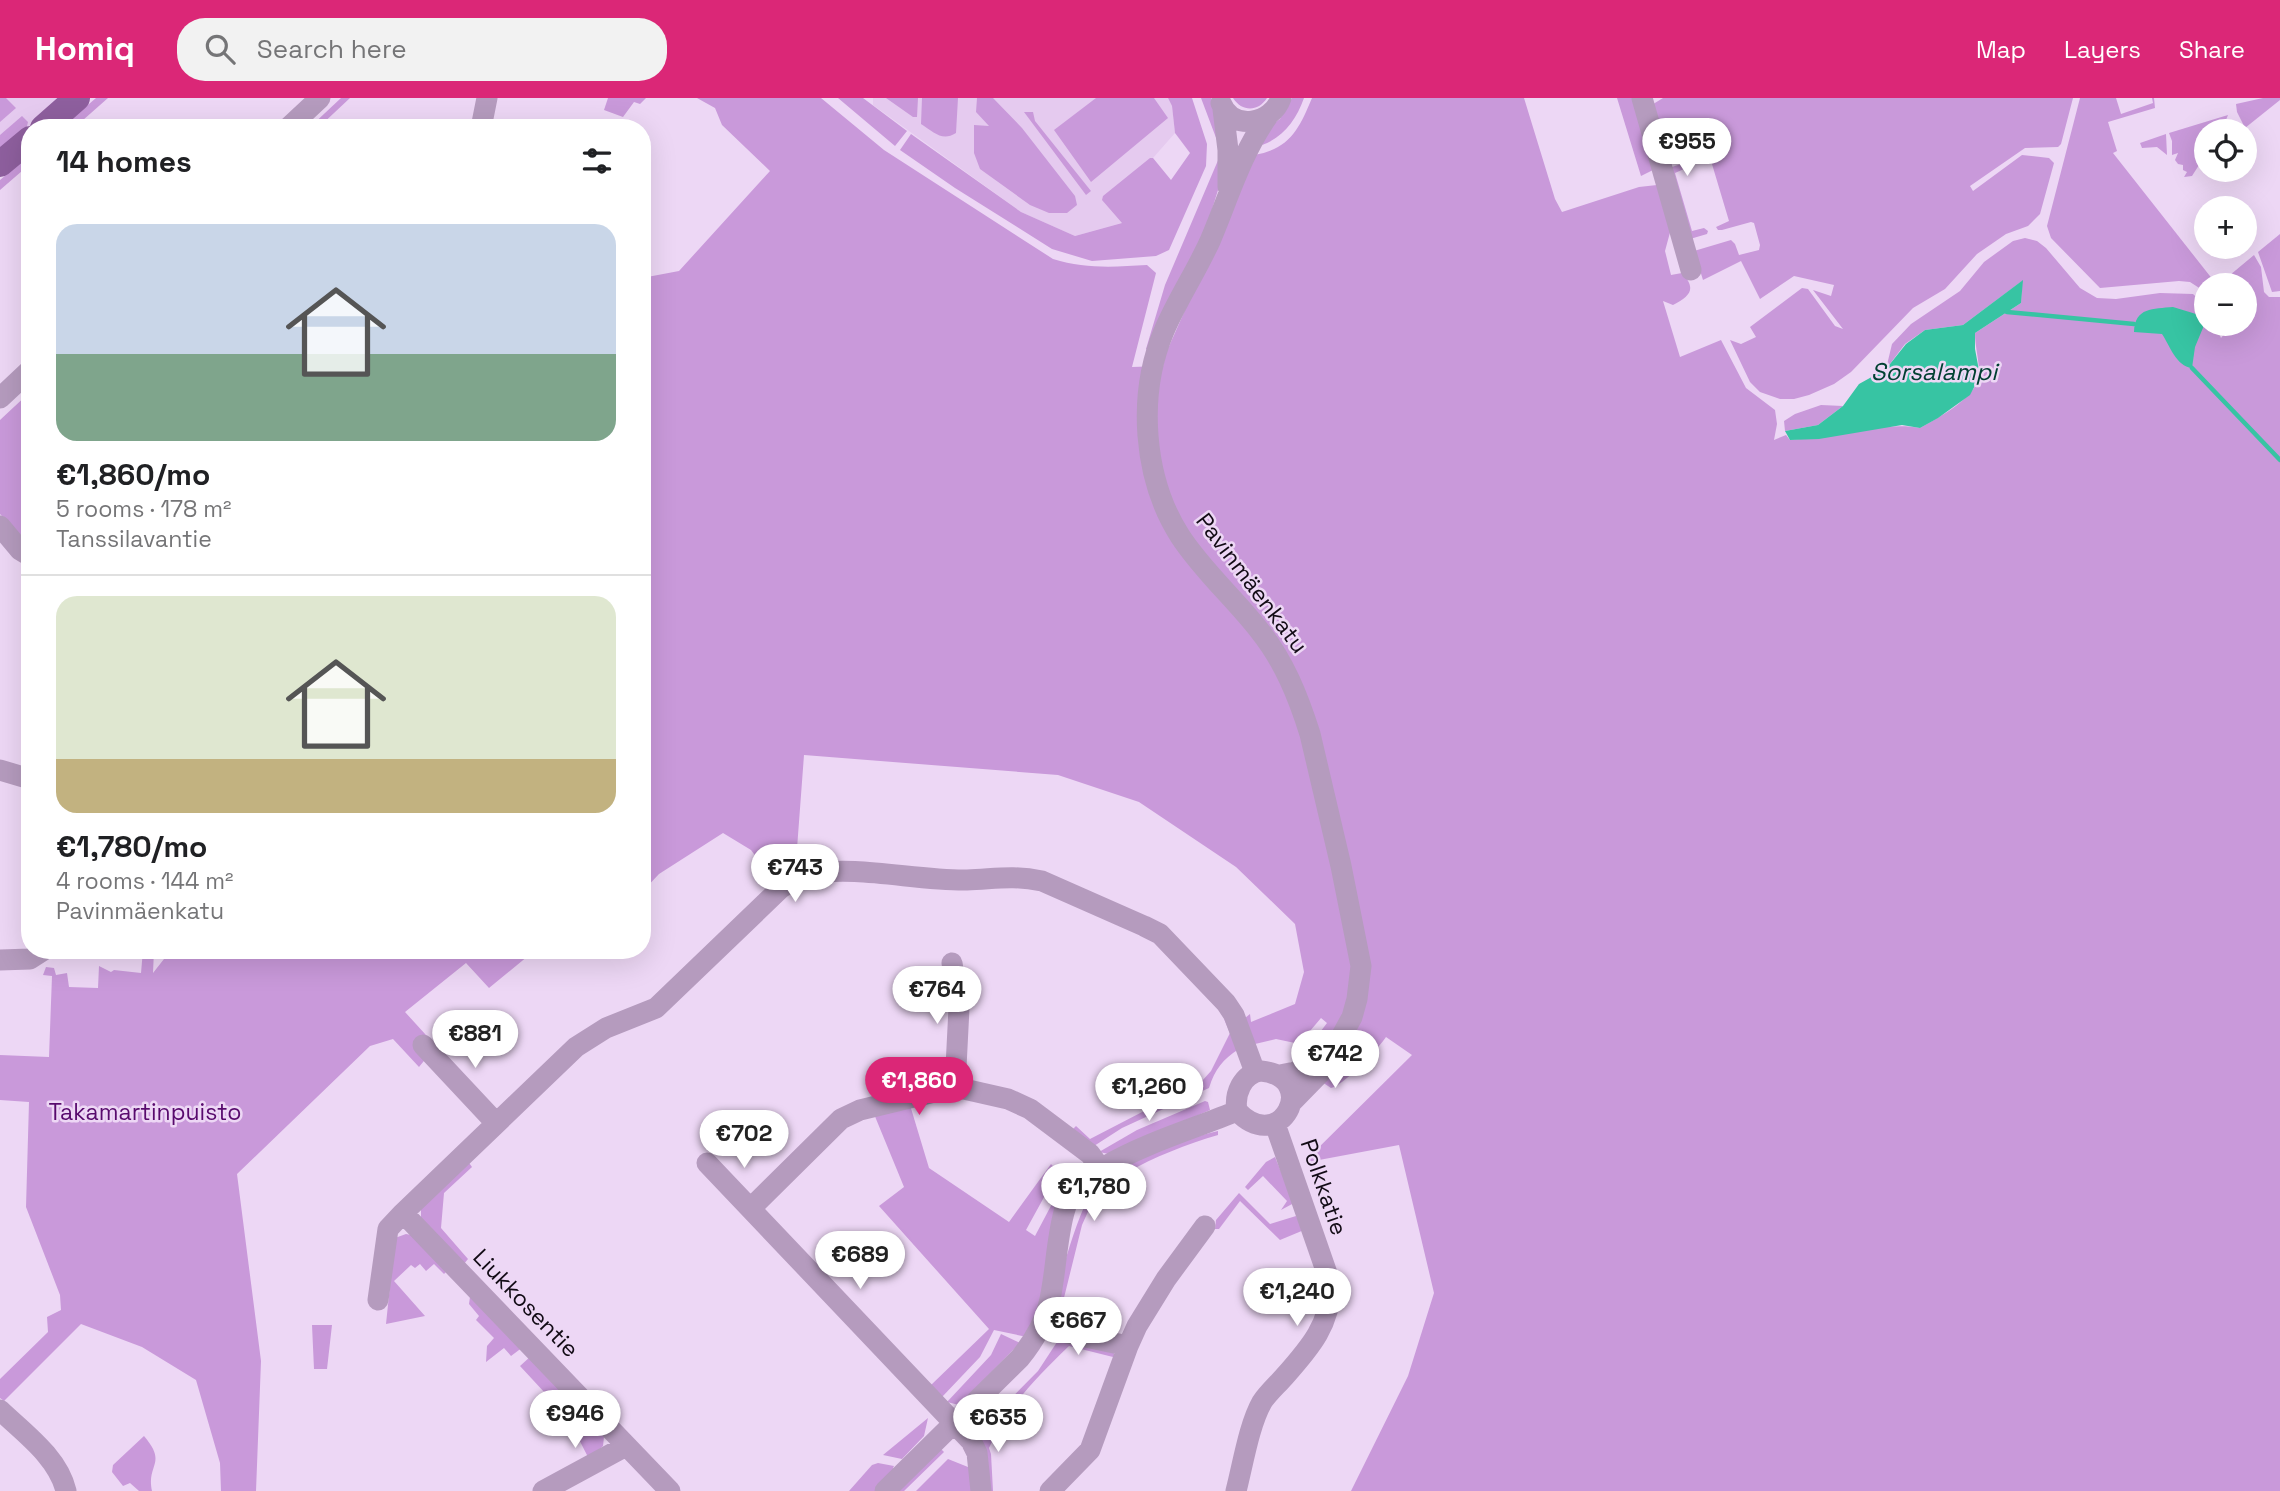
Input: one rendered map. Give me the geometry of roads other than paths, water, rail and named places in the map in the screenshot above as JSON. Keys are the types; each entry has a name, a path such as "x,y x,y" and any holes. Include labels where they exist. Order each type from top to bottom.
{"main road":[{"path":"53,119 77,98"},
{"path":"0,164 21,146"}],"street":[{"path":"298,119 320,98"},
{"path":"483,119 487,98"},
{"name":"Pavinmäenkatu","path":"1281,98 1255,135 1227,195 1210,241 1157,349 1150,380 1149,436 1158,486 1181,537 1258,629 1277,654 1291,681 1304,716 1341,866 1361,966 1357,999 1352,1017 1334,1050 1331,1062 1291,1103"},
{"path":"1642,98 1691,270"},
{"path":"1221,104 1241,121 1259,121 1268,116"},
{"name":"Pavinmäenkatu","path":"1221,104 1228,150 1227,195"},
{"path":"0,398 21,378"},
{"path":"0,526 21,551"},
{"path":"0,770 21,776"},
{"path":"377,1300 387,1229 584,1042 606,1028 656,1008 781,888 795,878 833,872 967,880 1010,876 1042,881 1144,926 1166,940 1226,1003 1234,1015 1255,1072"},
{"path":"0,960 30,959"},
{"path":"952,963 959,1008 955,1087"},
{"path":"424,1045 496,1123"},
{"path":"1280,1076 1308,1066 1334,1050"},
{"path":"1255,1072 1271,1072 1280,1076 1290,1089 1291,1103 1284,1118 1275,1124 1257,1124 1237,1111 1236,1103 1242,1082 1255,1072"},
{"path":"752,1207 841,1119 860,1110 955,1087 1007,1099 1030,1109 1090,1154 1101,1169"},
{"path":"885,1491 1020,1359 1049,1306 1064,1209 1069,1196 1086,1175 1129,1154 1237,1111"},
{"name":"Polkkatie","path":"1236,1491 1262,1402 1308,1350 1322,1328 1331,1297 1330,1282 1275,1124"},
{"path":"707,1163 752,1207 971,1441 977,1453 981,1491"},
{"name":"Liukkosentie","path":"403,1213 670,1491"},
{"path":"1050,1491 1090,1450 1128,1346 1166,1279 1205,1226"},
{"path":"1042,1323 1067,1333 1128,1346"},
{"path":"0,1410 61,1474 66,1491"},
{"path":"543,1491 626,1446"}],"water":[{"name":"Sorsalampi","path":"2023,280 2021,303 1975,333 1980,376 1970,395 1938,418 1920,428 1902,425 1819,439 1790,440 1785,431 1818,425 1843,406 1859,384 1886,369 1906,344 1925,330 1963,325"},
{"path":"2173,307 2194,313 2194,336 2200,336 2192,368 2178,360 2162,334 2134,332 2138,318 2152,309"}],"waterway":[{"path":"2007,312 2134,324"},
{"path":"2192,368 2280,460"}],"park label":[{"name":"Takamartinpuisto","path":"145,1112"}]}
